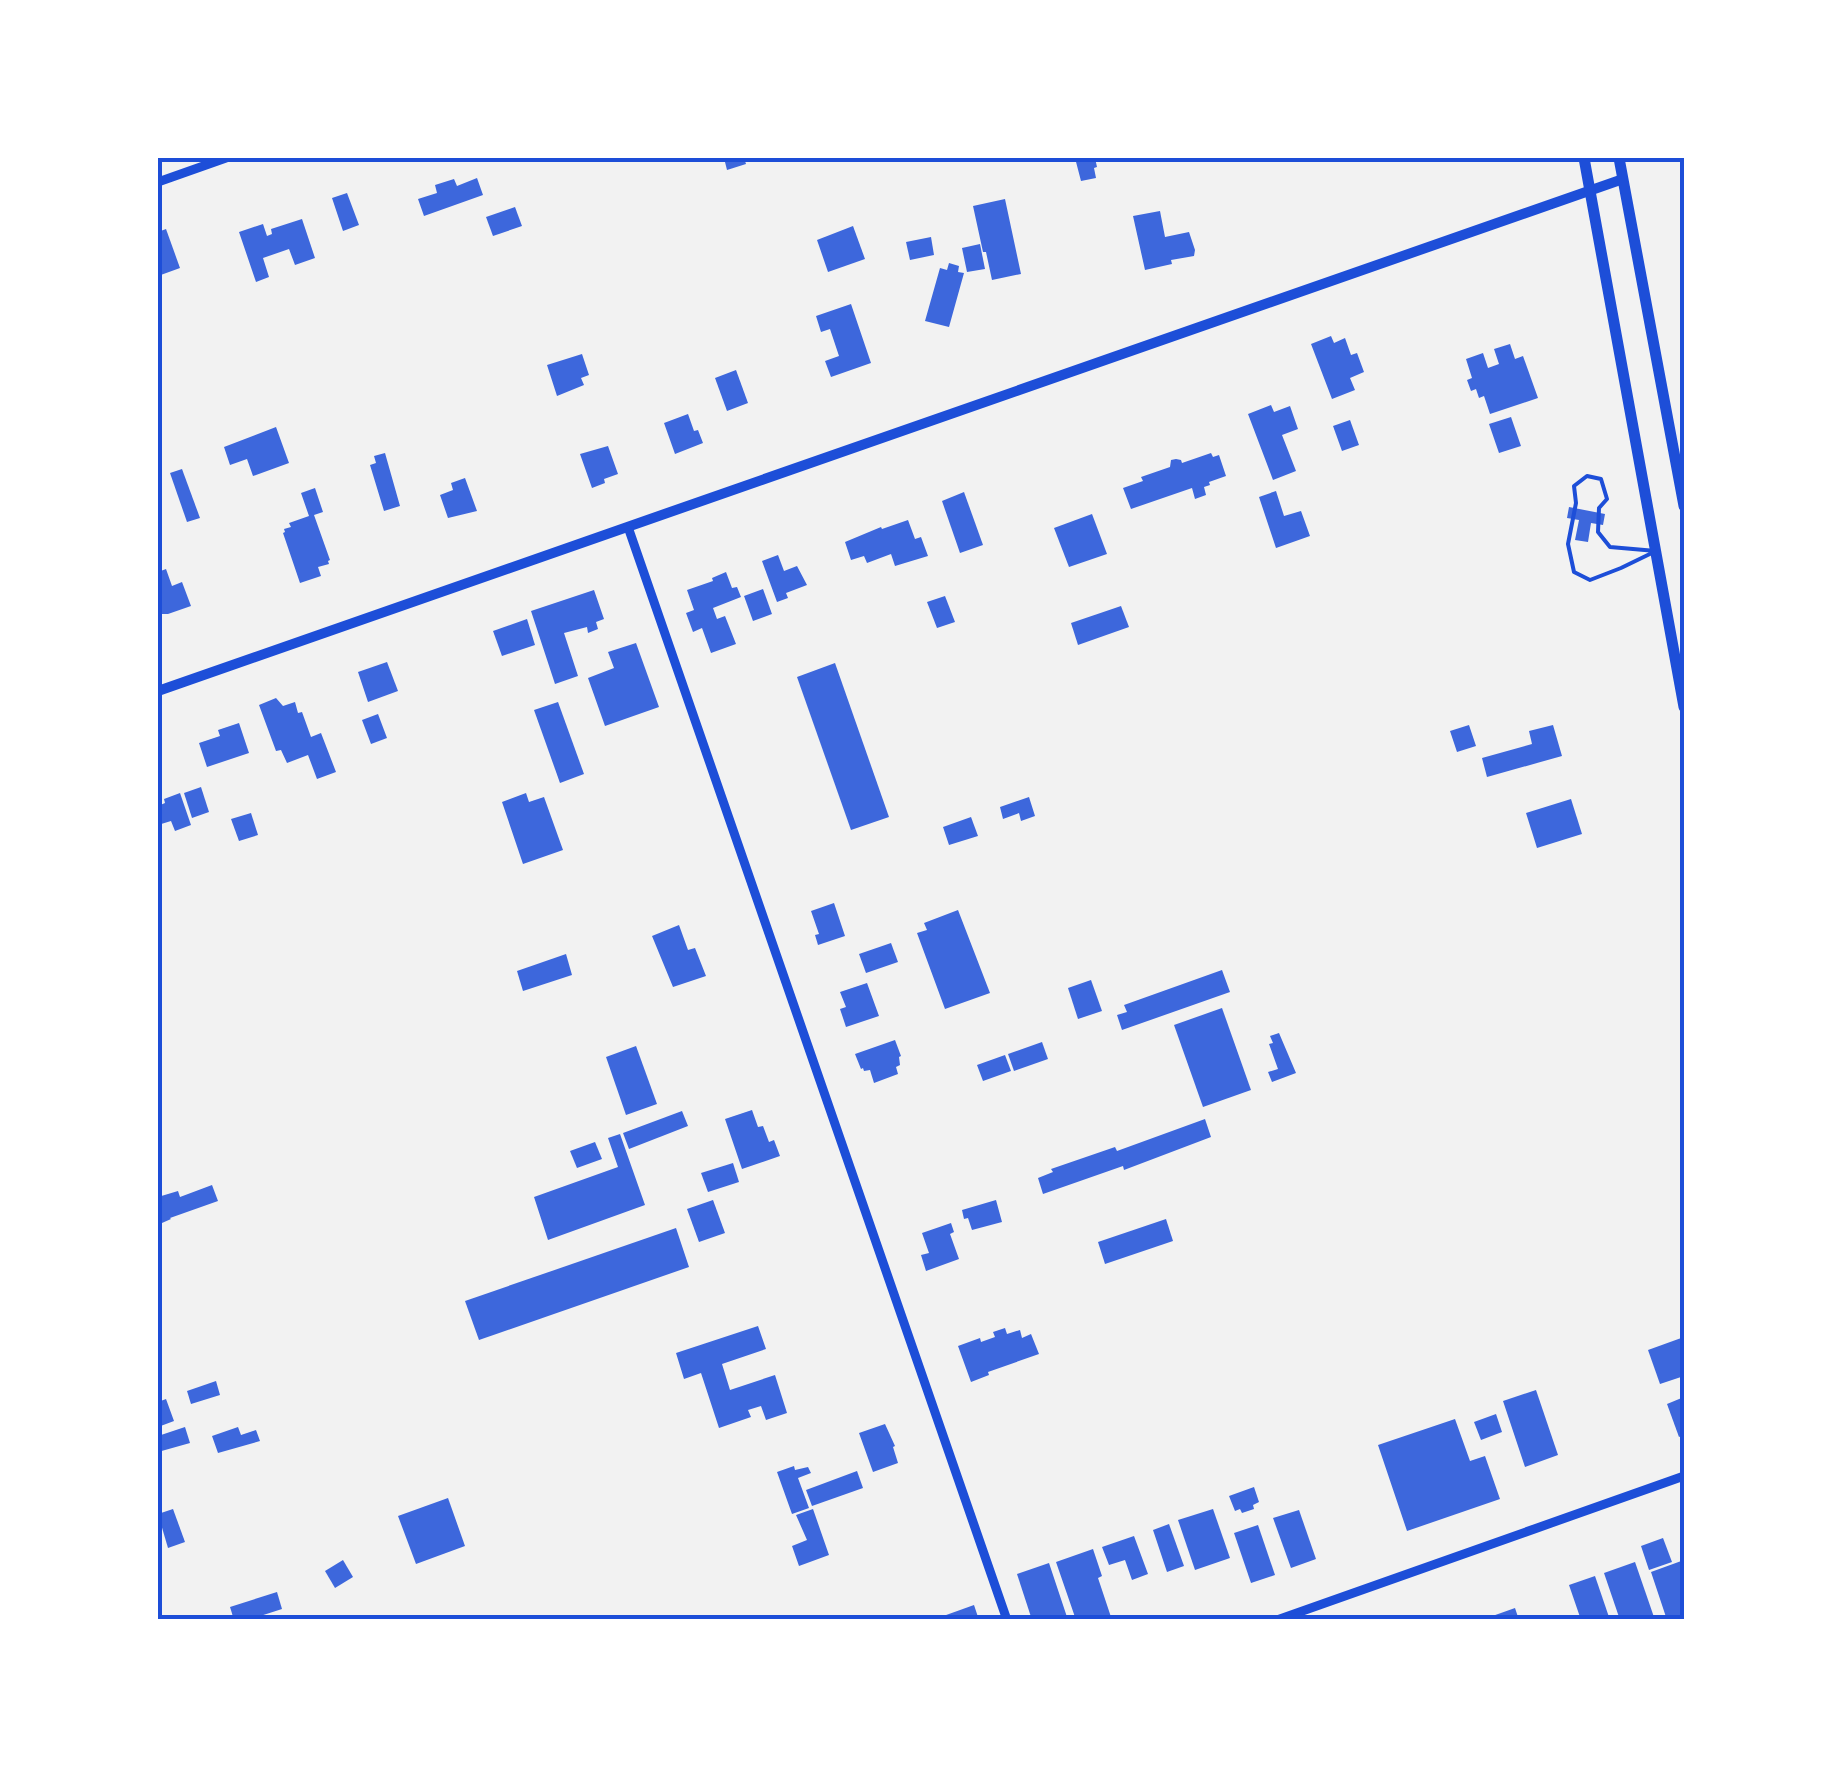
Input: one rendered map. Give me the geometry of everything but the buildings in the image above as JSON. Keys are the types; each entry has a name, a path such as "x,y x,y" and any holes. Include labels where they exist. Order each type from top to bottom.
{"main road":[{"path":"1584,158 1684,707"},
{"path":"1619,158 1684,506"}],"street":[{"path":"158,182 226,158"},
{"path":"158,692 1623,179"},
{"path":"628,526 1007,1620"},
{"path":"1277,1620 1684,1476"}],"lane":[{"path":"1587,476 1601,479 1607,498 1599,508 1598,532 1610,547 1656,551 1590,580 1574,572 1568,544 1576,502 1574,486 1587,476"}]}
